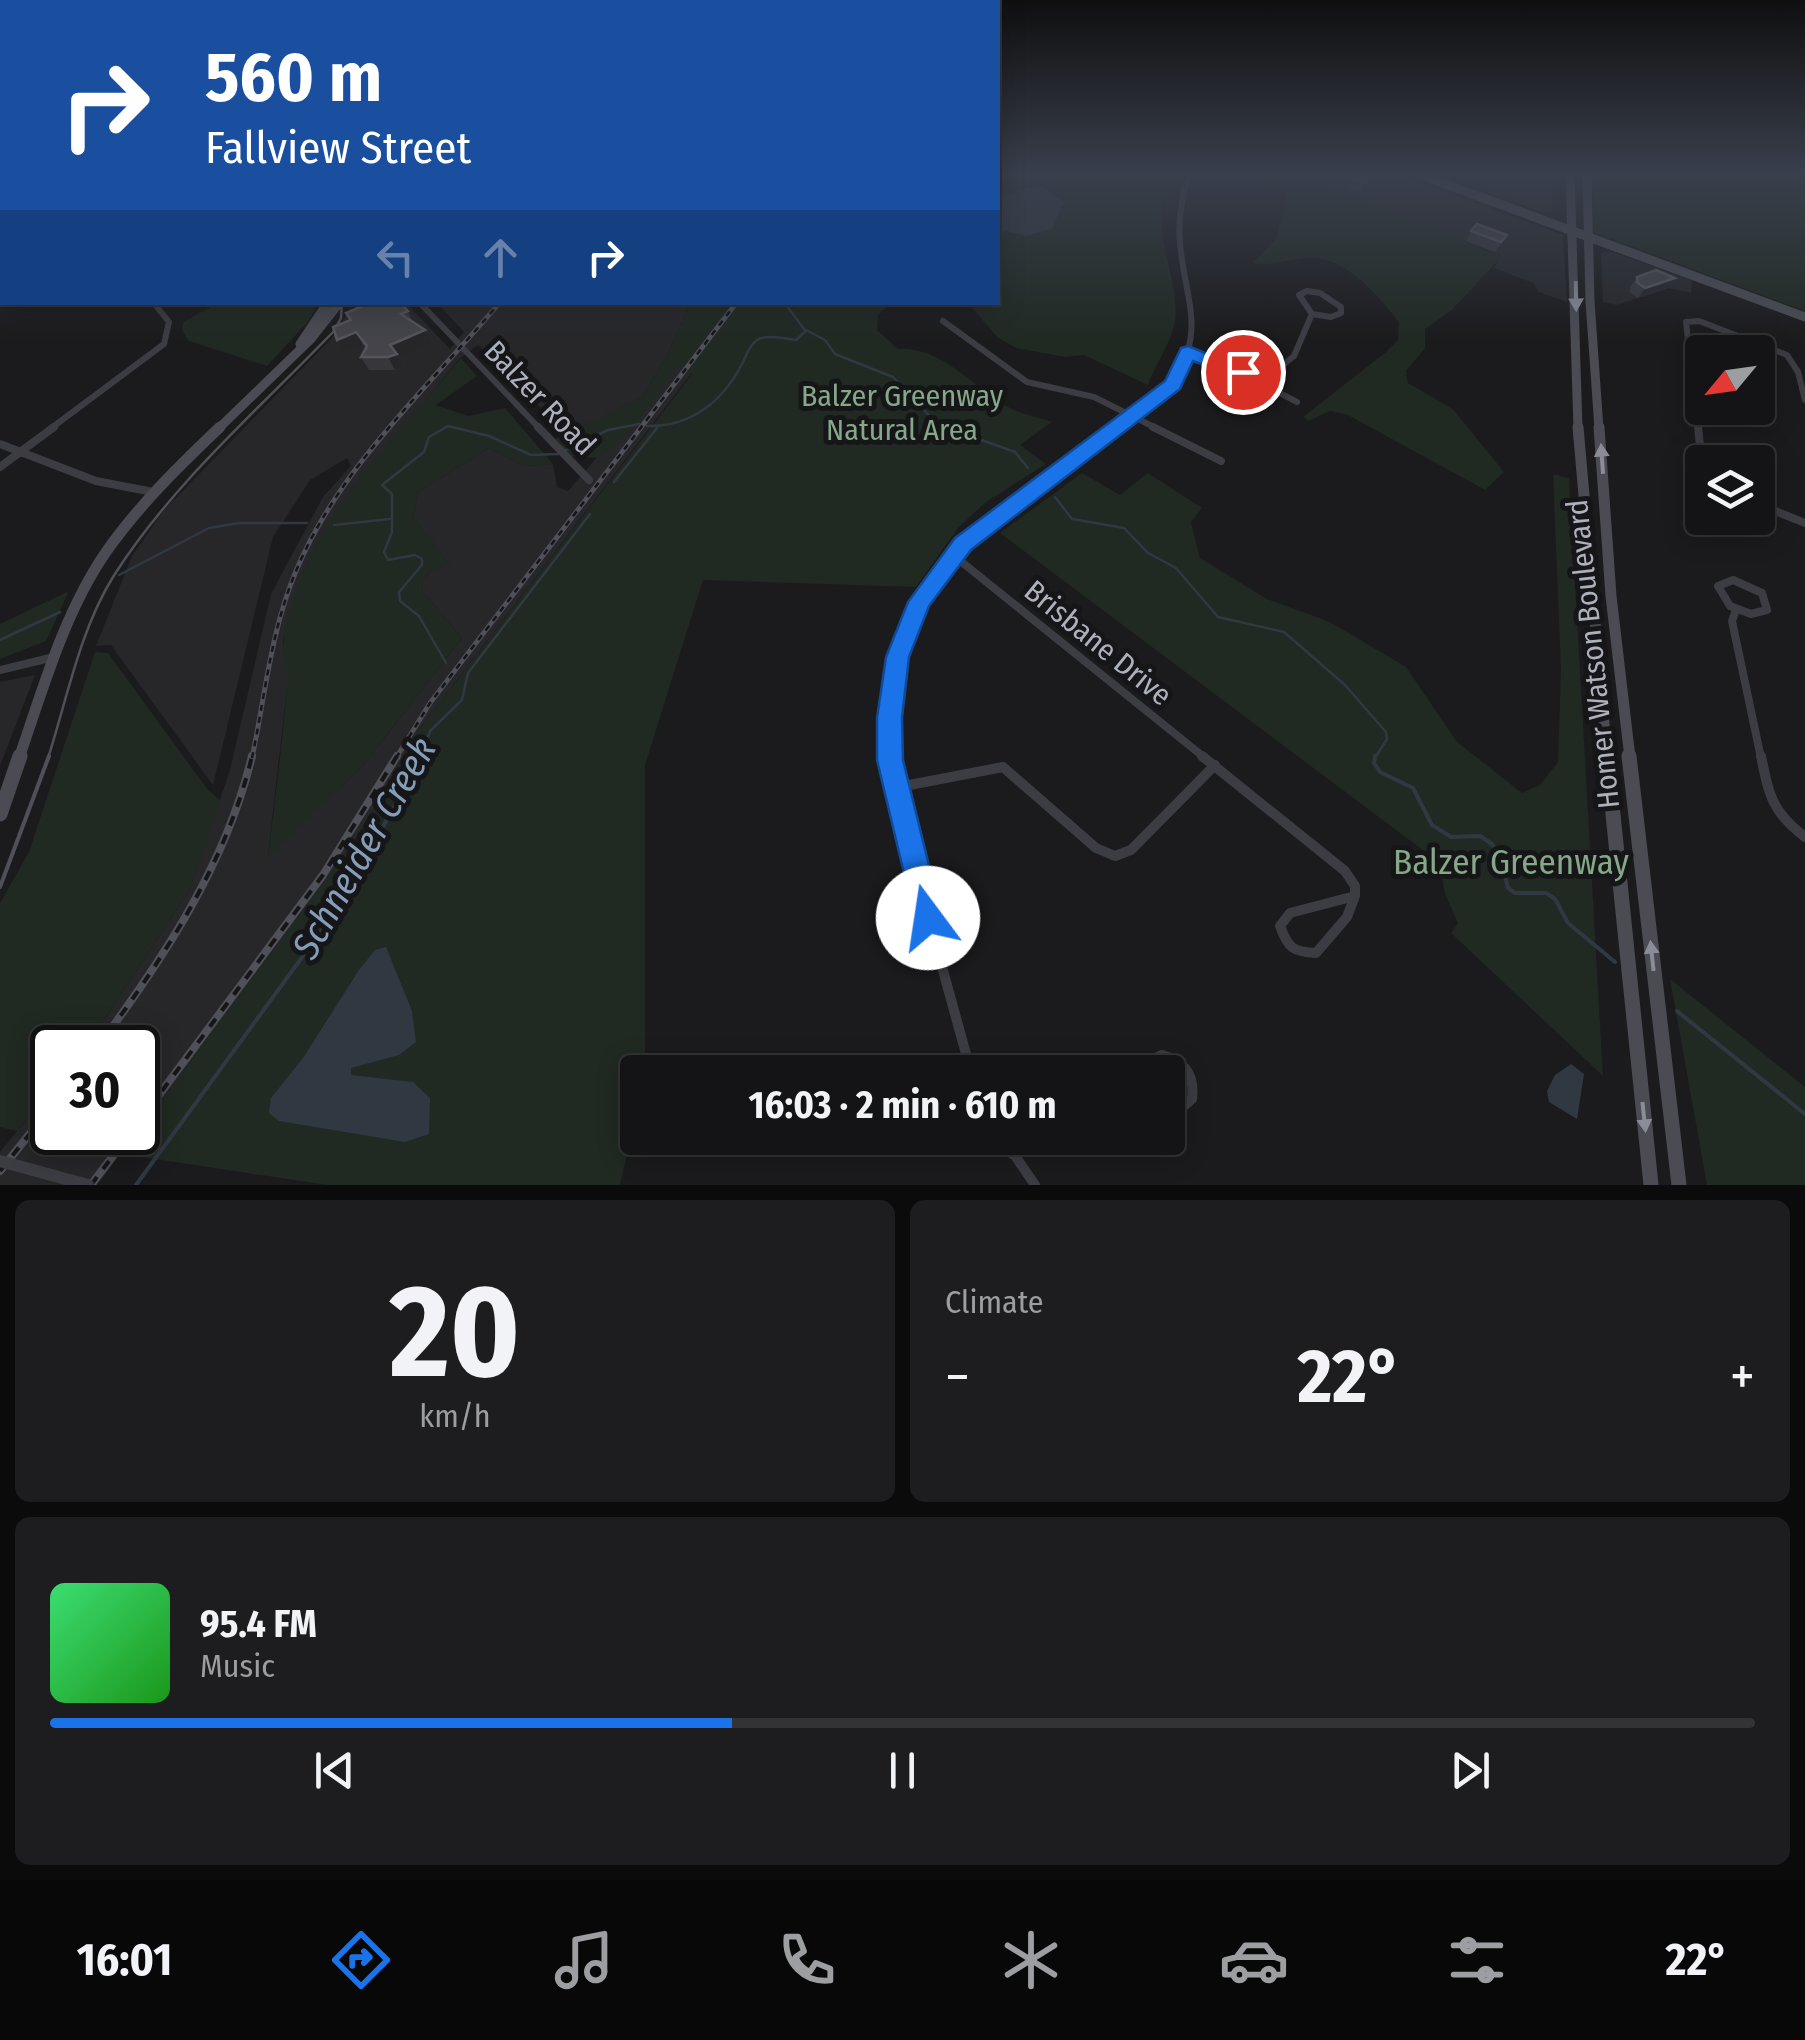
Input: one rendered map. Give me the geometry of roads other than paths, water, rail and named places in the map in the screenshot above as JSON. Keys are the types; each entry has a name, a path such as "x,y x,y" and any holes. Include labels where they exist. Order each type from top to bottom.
{"main road":[{"name":"Homer Watson Boulevard","path":"1573,230 1576,401 1590,590 1651,1185"},
{"path":"1574,230 1805,317"},
{"name":"Homer Watson Boulevard","path":"1587,230 1612,596 1679,1185"},
{"path":"299,348 326,305"},
{"path":"0,814 54,657 97,566 153,492 337,305"}],"street":[{"path":"965,1055 894,788 889,718 898,657 919,602 953,555 1173,384 1188,352 1190,292 1178,230"},
{"path":"1307,290 1320,293 1340,307 1341,313 1330,317 1312,314 1299,295 1307,290"},
{"path":"0,467 154,354 169,335 168,319 156,305"},
{"name":"Balzer Road","path":"422,305 589,480"},
{"path":"1262,382 1294,356 1312,314"},
{"path":"942,321 1028,382 1086,394 1221,461"},
{"path":"1700,445 1684,324 1700,322 1787,355 1802,373 1805,400"},
{"path":"1188,352 1223,363 1297,402"},
{"path":"0,444 96,481 153,492"},
{"path":"1775,511 1805,523"},
{"name":"Brisbane Drive","path":"953,555 1345,872 1355,886 1356,896"},
{"path":"1721,582 1748,584 1762,594 1768,605 1767,610 1755,615 1736,610 1721,598 1721,582"},
{"path":"1736,610 1732,621 1769,795 1782,820 1805,837"},
{"path":"0,670 54,657"},
{"path":"894,788 1004,767 1096,848 1115,856 1131,850 1216,765"},
{"path":"1356,896 1347,917 1316,953 1296,952 1287,946 1280,926 1283,918 1356,896"},
{"path":"1185,1067 1194,1085 1192,1100 1185,1105"},
{"path":"1013,1155 1035,1185"},
{"path":"0,1161 88,1185"}],"waterway":[{"path":"786,305 804,329 825,340 835,354 893,377 937,424 1015,452 1028,468"},
{"name":"Schneider Creek","path":"647,426 677,422 714,402 757,340 796,340 805,332"},
{"name":"Schneider Creek","path":"566,450 608,430 639,424"},
{"name":"Schneider Creek","path":"446,663 419,616 400,601 399,592 422,565 422,559 415,555 388,560 384,552 392,532 392,494 382,485 424,452 429,437 448,426 489,436 531,455 559,454"},
{"name":"Schneider Creek","path":"614,482 657,428"},
{"path":"1055,497 1072,519 1124,528 1148,553 1176,568 1218,617 1284,632 1345,685 1386,732 1387,739 1375,758"},
{"name":"Schneider Creek","path":"421,758 430,731 462,700 468,673 590,514"},
{"path":"334,525 390,519"},
{"path":"119,575 209,528 239,523 307,523"},
{"path":"0,640 60,612"},
{"path":"1375,756 1374,763 1380,772 1413,788 1432,825 1451,837 1480,836 1492,844 1500,857 1508,888 1515,893 1546,893 1555,899 1568,923 1615,962"},
{"name":"Schneider Creek","path":"136,1185 338,908 421,758"},
{"path":"1677,1011 1805,1114"}],"tram line":[{"path":"48,758 83,642 113,577 189,479 334,331 342,305"},
{"path":"0,887 49,756"}],"railway":[{"path":"252,758 280,616 314,533 388,429 497,305"},
{"path":"396,758 430,703 735,305"},
{"path":"113,1025 190,910 226,835 252,756"},
{"path":"160,1094 323,875 397,756"},
{"path":"0,1171 30,1134"},
{"path":"91,1185 114,1155"}],"park label":[{"name":"Balzer Greenway Natural Area","path":"902,413"},
{"name":"Balzer Greenway","path":"1511,862"}]}
